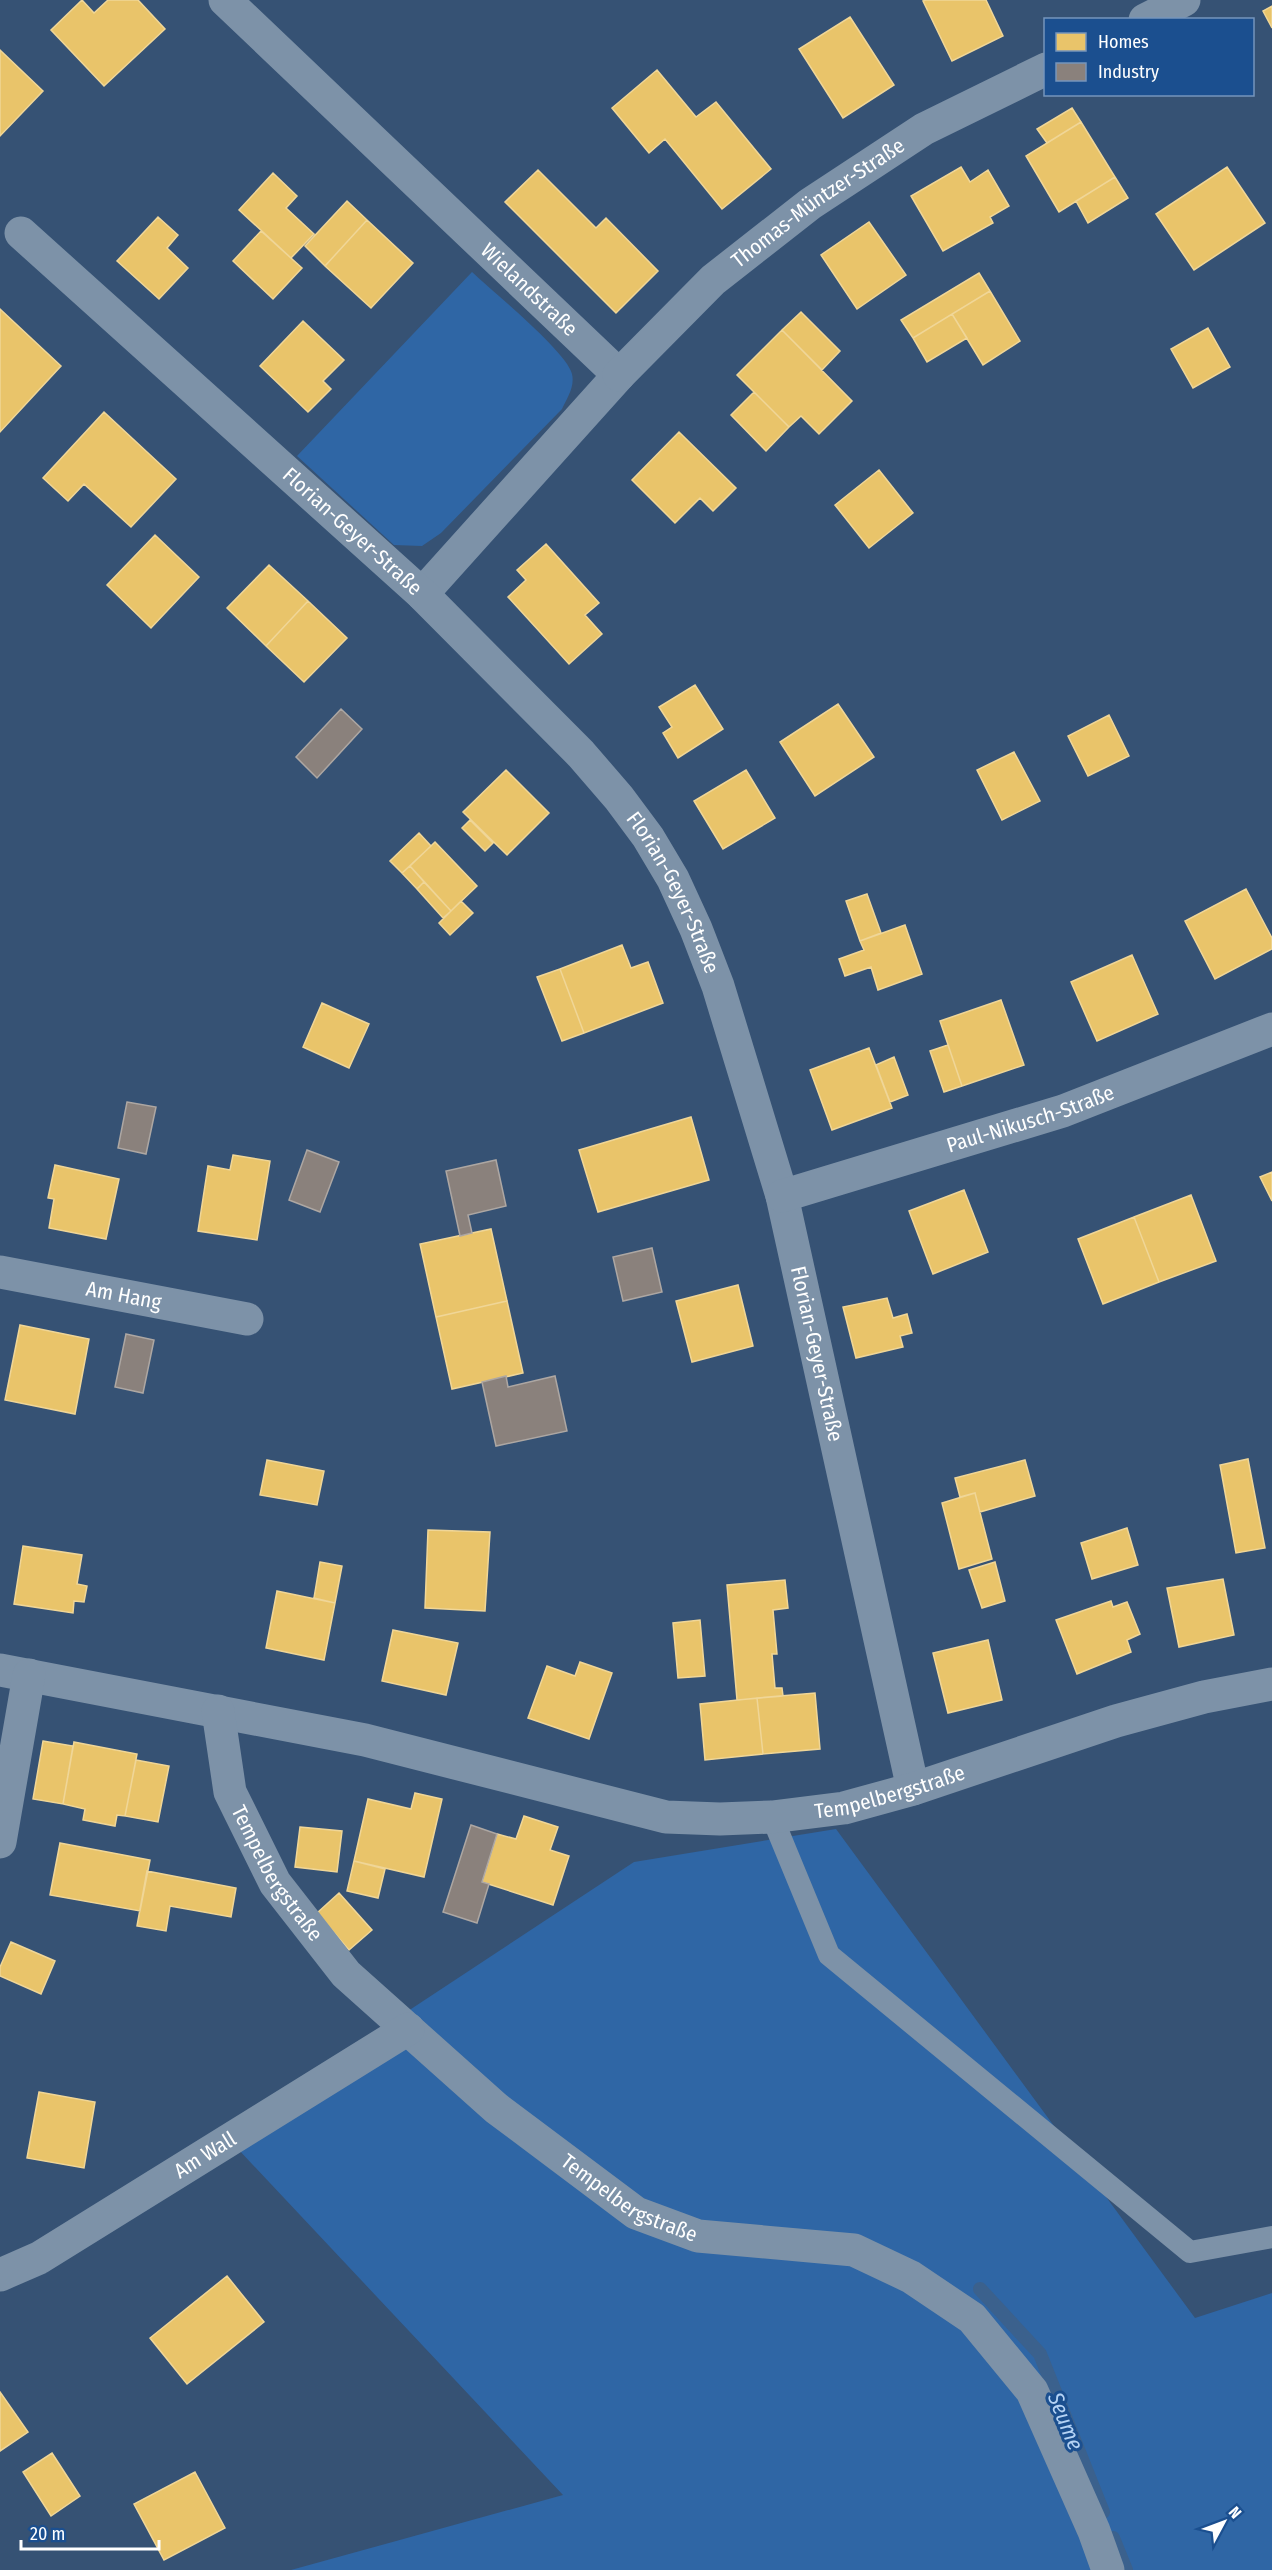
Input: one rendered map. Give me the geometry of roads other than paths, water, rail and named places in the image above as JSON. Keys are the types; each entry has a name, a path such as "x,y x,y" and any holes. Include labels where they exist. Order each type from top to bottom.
{"street":[{"name":"Wielandstraße","path":"225,0 619,375"},
{"path":"1149,18 1184,0"},
{"name":"Thomas-Müntzer-Straße","path":"619,375 713,280 810,204 924,129 1044,70"},
{"name":"Florian-Geyer-Straße","path":"21,233 422,594 581,754 619,798 673,879 696,929 718,986 782,1196 913,1789"},
{"path":"422,594 619,375"},
{"name":"Paul-Nikusch-Straße","path":"782,1196 1063,1111 1272,1029"},
{"name":"Am Hang","path":"0,1272 247,1320"},
{"path":"0,1842 15,1672"},
{"name":"Tempelbergstraße","path":"15,1672 365,1740 666,1817 720,1819 772,1817 844,1808 913,1789 1116,1720 1204,1697 1272,1684"},
{"name":"Tempelbergstraße","path":"218,1711 230,1792 275,1883 346,1974 496,2108 636,2213 698,2236 854,2250 911,2277 972,2318 1032,2391 1094,2530 1108,2570"},
{"name":"Am Wall","path":"0,2275 39,2258 408,2029"}],"lane":[{"path":"772,1817 829,1955 1190,2252 1272,2237"}],"waterway":[{"name":"Seume","path":"980,2289 1040,2354 1103,2512"},
{"name":"Seume","path":"1113,2538 1126,2570"}]}
